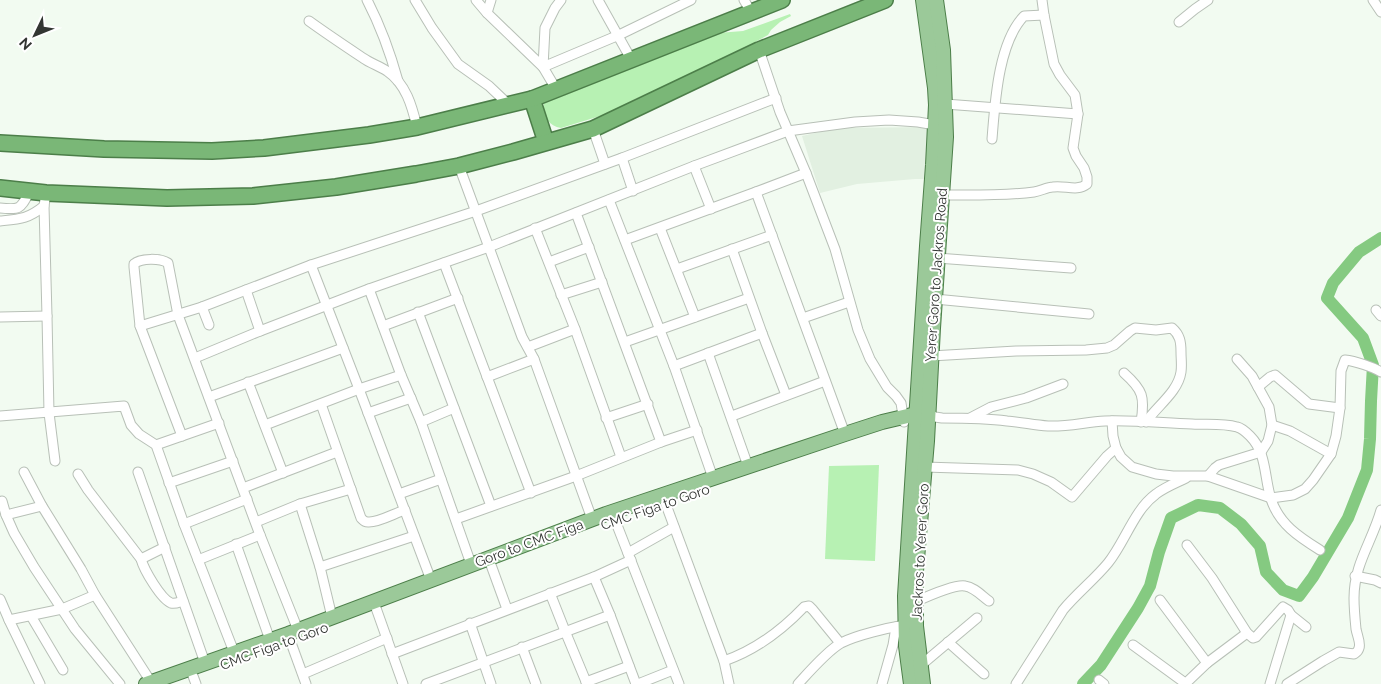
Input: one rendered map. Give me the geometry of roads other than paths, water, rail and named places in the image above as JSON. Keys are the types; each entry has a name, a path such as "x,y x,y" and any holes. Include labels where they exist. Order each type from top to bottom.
{"highway":[{"path":"0,188 30,191 45,199 253,196 336,187 460,166 593,129 759,50 885,0"},
{"path":"0,142 104,149 212,151 264,148 417,127 532,99 631,59 748,6 776,1"},
{"path":"532,99 546,142"}],"main road":[{"path":"911,684 906,646 900,626 919,418 935,125 935,88 923,0"},
{"name":"Yerer Goro to Jackros Road","path":"919,418 931,356 946,136 943,50 936,0"},
{"name":"Goro to CMC Figa","path":"149,683 270,640 294,635 332,617 592,519 882,422 919,418"},
{"name":"Jackros to Yerer Goro","path":"919,418 925,467 916,602 916,626 922,684"},
{"name":"CMC Figa to Goro","path":"170,684 195,680 294,635 416,595 491,565 665,502 885,427 919,418"}],"street":[{"path":"367,0 380,27 398,82"},
{"path":"415,0 432,28 458,64 489,86 509,105"},
{"path":"476,0 543,67 556,89"},
{"path":"487,13 491,0"},
{"path":"543,67 545,28 561,0"},
{"path":"598,0 631,59"},
{"path":"543,67 619,35 691,0"},
{"path":"941,195 1036,192 1053,187 1082,188 1087,184 1084,168 1073,148 1078,114 1075,95 1054,64 1042,0"},
{"path":"1179,22 1208,0"},
{"path":"1373,0 1381,12"},
{"path":"992,139 1004,53 1019,21 1024,16 1044,15"},
{"path":"309,21 366,60 388,71 408,96 413,107 417,127"},
{"path":"759,50 834,249 858,330 870,359 887,387 901,404 919,418 1005,420 1048,426 1068,426 1112,421 1196,425 1218,424 1240,428 1255,442 1261,452 1271,498 1280,517 1296,534 1320,550"},
{"path":"140,326 202,307 311,265 476,211 622,158 776,98"},
{"path":"945,104 1078,114"},
{"path":"194,358 369,289 489,247 788,131 855,122 889,120 935,125"},
{"path":"593,129 605,164"},
{"path":"622,158 633,191"},
{"path":"460,166 522,337 534,359 592,519"},
{"path":"694,166 711,209"},
{"path":"625,240 806,173"},
{"path":"0,208 14,209 22,206 30,191"},
{"path":"756,192 845,434"},
{"path":"0,221 20,219 34,214 45,199"},
{"path":"45,199 48,413 55,461"},
{"path":"609,200 674,366 714,478"},
{"path":"576,213 662,442"},
{"path":"535,228 622,457"},
{"path":"660,228 695,317"},
{"path":"677,269 772,235"},
{"path":"549,262 589,247"},
{"path":"732,249 786,395"},
{"path":"937,258 1071,268"},
{"path":"182,436 140,326 134,267 134,264 139,260 164,261 168,263 178,315 256,522 294,635 306,684"},
{"path":"444,263 531,493"},
{"path":"311,265 430,580"},
{"path":"561,296 602,282"},
{"path":"369,289 401,375 421,422 471,564"},
{"path":"246,290 260,331"},
{"path":"383,326 458,298"},
{"path":"625,342 749,298"},
{"path":"935,299 1088,314"},
{"path":"803,318 849,302"},
{"path":"202,307 209,325"},
{"path":"418,312 491,506"},
{"path":"0,316 47,316"},
{"path":"931,356 1016,351 1092,350 1114,345 1130,330 1135,328 1156,330 1172,328 1181,342 1181,374 1171,394 1143,422"},
{"path":"528,347 575,330"},
{"path":"674,366 762,333"},
{"path":"209,397 343,348"},
{"path":"708,354 732,416 748,466"},
{"path":"487,377 534,359"},
{"path":"1208,476 1219,465 1261,452 1268,441 1272,425 1269,407 1258,386 1237,359"},
{"path":"1112,421 1116,448 1121,458 1132,467 1156,474 1208,476 1271,498 1293,495 1304,489 1320,471 1331,454 1340,408 1341,371 1345,360 1379,371"},
{"path":"1124,373 1141,391 1143,422"},
{"path":"265,425 401,375"},
{"path":"1258,386 1275,375 1309,404 1340,408"},
{"path":"732,416 826,381"},
{"path":"248,382 284,473"},
{"path":"970,418 991,407 1026,398 1063,384"},
{"path":"368,412 411,398"},
{"path":"321,404 361,518 367,523 405,510"},
{"path":"606,418 648,404"},
{"path":"0,416 124,406 131,425 139,434 156,445 184,524 234,652"},
{"path":"421,422 454,408"},
{"path":"156,445 219,423"},
{"path":"1272,425 1290,431 1331,454"},
{"path":"456,519 531,493 697,430"},
{"path":"925,467 1018,470 1051,482 1072,496 1116,448"},
{"path":"243,488 337,452"},
{"path":"169,483 233,461"},
{"path":"24,472 42,506 82,569 149,683"},
{"path":"138,472 205,663"},
{"path":"78,474 141,559 143,568 155,586 168,600 175,604 183,601"},
{"path":"1016,684 1063,610 1113,557 1132,523 1147,502 1155,494 1191,476"},
{"path":"399,494 441,479"},
{"path":"256,522 300,504 351,489"},
{"path":"184,524 247,499"},
{"path":"2,500 14,533 34,567 75,629 120,684"},
{"path":"665,502 724,661 728,684"},
{"path":"300,504 320,567 332,617"},
{"path":"6,515 42,506"},
{"path":"1287,684 1339,652 1354,654 1360,646 1356,627 1354,600 1355,576 1381,510"},
{"path":"616,520 679,684"},
{"path":"392,654 594,577 630,557 674,527"},
{"path":"198,560 260,535"},
{"path":"320,567 414,536"},
{"path":"236,544 270,640"},
{"path":"1187,545 1212,578 1247,633 1253,638 1283,607 1306,627"},
{"path":"141,559 165,547"},
{"path":"491,565 507,610"},
{"path":"1355,576 1375,580 1381,584"},
{"path":"594,577 637,684 673,670"},
{"path":"916,602 957,586 965,585 989,601"},
{"path":"550,593 587,683 629,666"},
{"path":"9,620 62,609 96,595"},
{"path":"0,599 40,684"},
{"path":"1160,600 1207,663"},
{"path":"724,661 749,650 774,635 804,607 809,606 840,643"},
{"path":"376,608 403,684"},
{"path":"426,684 445,681 522,647 610,615"},
{"path":"1270,684 1291,615"},
{"path":"32,616 63,670"},
{"path":"920,666 977,618"},
{"path":"470,623 491,684"},
{"path":"798,684 840,643 900,626"},
{"path":"882,684 900,626"},
{"path":"1133,644 1185,683 1207,663 1247,633"},
{"path":"303,674 387,638"},
{"path":"948,642 984,674"},
{"path":"522,647 536,684"}],"waterway":[{"path":"1083,684 1101,665 1150,586 1171,518 1198,505 1220,508 1241,524 1260,546 1266,572 1283,590 1299,596 1313,577 1348,518 1367,470 1370,439 1373,365 1363,338 1327,298 1333,283 1359,252 1381,238"}]}
